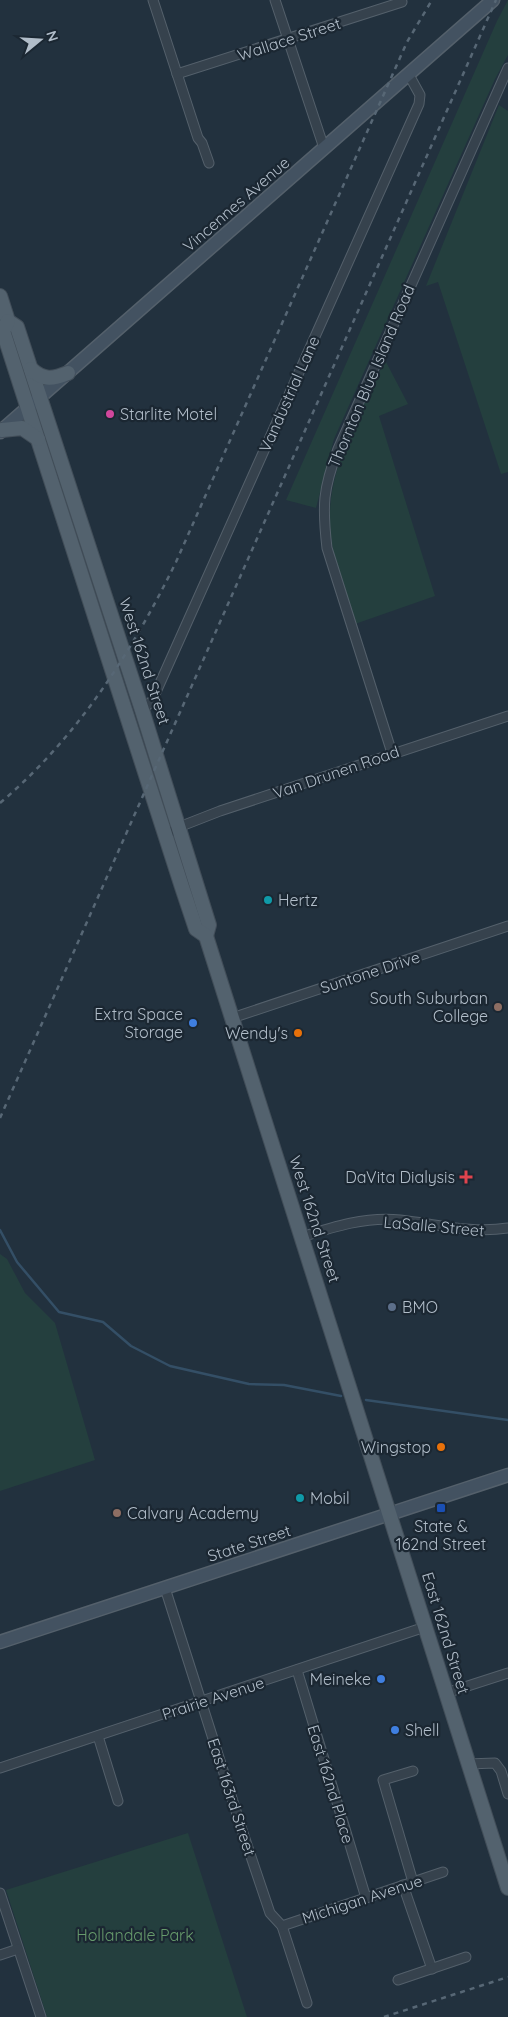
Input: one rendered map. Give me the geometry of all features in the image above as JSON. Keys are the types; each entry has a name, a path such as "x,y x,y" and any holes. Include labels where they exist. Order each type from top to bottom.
{"main road":[{"path":"0,296 8,320"},
{"name":"West 162nd Street","path":"206,936 196,929 3,331 8,320 17,326 142,710 209,925 206,936 390,1513"},
{"path":"31,369 38,375 50,379 68,373"},
{"path":"1,431 22,428 38,438"},
{"path":"127,716 142,710"},
{"name":"East 162nd Street","path":"390,1513 508,1888"}],"street":[{"path":"153,0 198,138 202,143 209,163"},
{"path":"275,0 324,148"},
{"name":"Vincennes Avenue","path":"1,431 493,0"},
{"name":"Wallace Street","path":"177,74 401,1"},
{"name":"Thornton Blue Island Road","path":"392,753 327,548 323,516 324,497 328,477 338,449 508,68"},
{"name":"Vandustrial Lane","path":"142,710 152,701 419,104 420,94 409,75"},
{"name":"Van Drunen Road","path":"166,835 179,827 220,811 508,716"},
{"name":"Suntone Drive","path":"232,1018 508,926"},
{"name":"LaSalle Street","path":"302,1237 336,1226 365,1221 399,1220 466,1230 493,1231 508,1228"},
{"name":"State Street","path":"0,1642 508,1475"},
{"name":"East 163rd Street","path":"165,1588 200,1702 270,1913 282,1926 307,2003"},
{"name":"Prairie Avenue","path":"0,1768 425,1627"},
{"name":"East 162nd Place","path":"296,1670 366,1898"},
{"path":"446,1693 508,1673"},
{"path":"98,1736 118,1801"},
{"path":"468,1764 490,1762 498,1766 508,1794"},
{"path":"413,1882 383,1780 414,1771"},
{"name":"Michigan Avenue","path":"282,1926 443,1872"},
{"path":"403,1885 432,1968"},
{"path":"0,1893 41,2017"},
{"path":"0,1955 18,1949"},
{"path":"398,1980 466,1957"}],"green space":[{"path":"508,0 508,55 495,79 334,439 316,508 286,500 497,21"},
{"path":"499,105 508,111 508,472 501,474 438,282 426,286"},
{"path":"385,360 408,404 379,416 435,596 355,624 339,575 333,549 330,524 331,503 334,481 340,460"},
{"path":"0,1254 7,1259 25,1293 55,1323 95,1460 0,1491"},
{"name":"Hollandale Park","path":"188,1833 247,2017 47,2017 6,1890"}],"waterway":[{"path":"0,1230 17,1262 59,1312 103,1322 131,1346 170,1366 249,1384 284,1385 341,1396"},
{"path":"366,1400 508,1420"}],"railway":[{"path":"0,803 28,778 78,722 121,661 159,596 176,562 407,42 432,0"},
{"path":"0,1118 496,0"},
{"path":"384,2017 508,1977"}],"place":[{"name":"Starlite Motel","path":"110,414"},
{"name":"Hertz","path":"268,900"},
{"name":"South Suburban College","path":"498,1007"},
{"name":"Extra Space Storage","path":"193,1023"},
{"name":"Wendy's","path":"298,1033"},
{"name":"DaVita Dialysis","path":"466,1177"},
{"name":"BMO","path":"392,1307"},
{"name":"Wingstop","path":"441,1447"},
{"name":"Mobil","path":"300,1498"},
{"name":"State & 162nd Street","path":"441,1508"},
{"name":"Calvary Academy","path":"117,1513"},
{"name":"Meineke","path":"381,1679"},
{"name":"Shell","path":"395,1730"}]}
